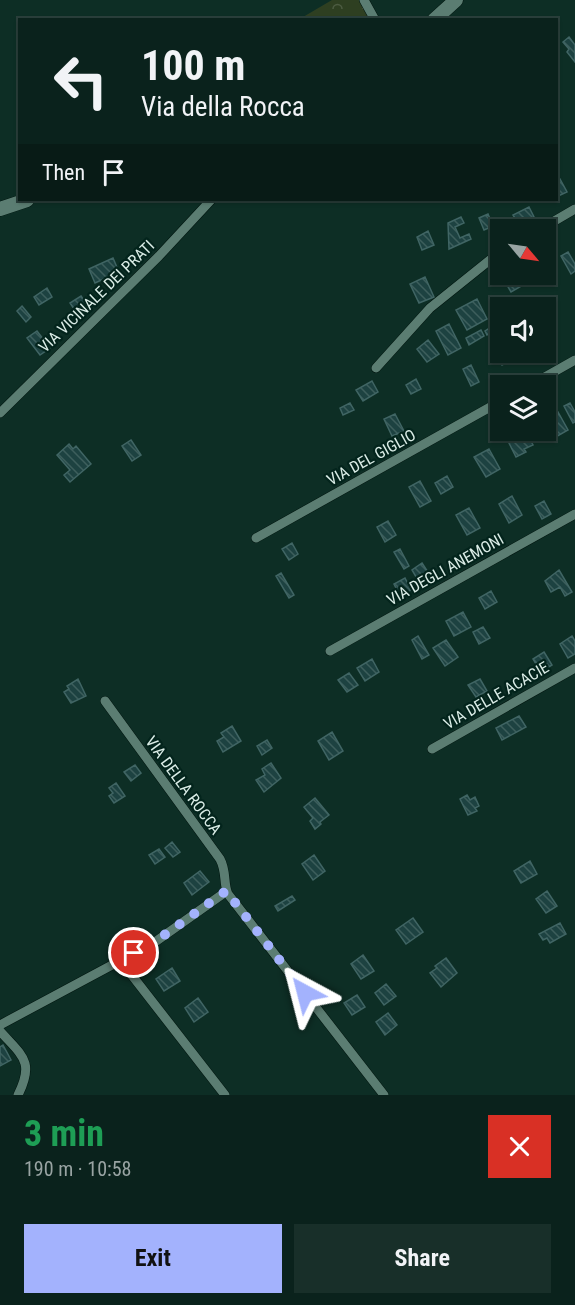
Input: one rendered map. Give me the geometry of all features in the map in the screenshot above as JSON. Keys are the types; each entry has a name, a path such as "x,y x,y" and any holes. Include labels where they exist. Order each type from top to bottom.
{"main road":[{"path":"436,18 456,0"},
{"path":"0,209 24,201"}],"street":[{"path":"364,0 374,18"},
{"name":"VIA VICINALE DEI PRATI","path":"0,413 159,256 210,201"},
{"path":"556,220 575,209"},
{"path":"376,368 430,308 490,260"},
{"path":"548,375 575,360"},
{"name":"VIA DEL GIGLIO","path":"256,538 490,407"},
{"name":"VIA DEGLI ANEMONI","path":"330,651 575,514"},
{"name":"VIA DELLE ACACIE","path":"432,749 575,668"},
{"name":"VIA DELLA ROCCA","path":"105,701 220,859 225,869 226,891 384,1095"},
{"path":"0,1025 159,939 226,891"},
{"path":"120,960 225,1095"},
{"path":"0,1031 22,1056 26,1065 26,1079 18,1095"}],"green space":[{"path":"332,0 359,0 368,18 301,18"}],"building":[{"path":"569,37 575,45 575,62 563,42"},
{"path":"560,179 567,192 558,196 558,180"},
{"path":"529,207 534,217 515,219 513,215"},
{"path":"488,214 490,227 484,230 479,218"},
{"path":"461,217 464,223 455,227 460,238 469,234 471,239 449,249 448,223"},
{"path":"428,231 434,245 422,250 417,237"},
{"path":"568,252 575,264 575,271 571,274 561,256"},
{"path":"113,258 119,272 95,283 89,269"},
{"path":"425,277 434,297 419,303 410,284"},
{"path":"507,285 523,285 511,292"},
{"path":"47,288 52,297 39,305 34,297"},
{"path":"81,296 89,308 78,315 70,303"},
{"path":"477,299 487,319 467,330 456,310"},
{"path":"22,306 31,317 26,322 17,311"},
{"path":"449,324 461,348 448,355 436,331"},
{"path":"481,330 484,336 469,345 466,338"},
{"path":"37,331 50,348 40,355 27,338"},
{"path":"428,340 439,354 427,362 417,349"},
{"path":"471,365 479,382 471,386 463,369"},
{"path":"416,379 421,389 411,394 406,385"},
{"path":"372,381 378,392 363,401 356,390"},
{"path":"350,403 354,410 343,415 340,408"},
{"path":"570,403 575,412 573,423 564,406"},
{"path":"558,412 568,430 556,437 556,413"},
{"path":"395,414 404,431 392,436 384,419"},
{"path":"131,440 141,455 132,461 122,446"},
{"path":"531,441 533,445 524,449 526,452 516,457 509,443"},
{"path":"69,444 73,449 76,446 91,464 70,482 64,475 70,470 57,455"},
{"path":"489,449 500,469 486,477 474,457"},
{"path":"447,476 453,487 441,494 435,483"},
{"path":"420,481 431,501 420,507 409,487"},
{"path":"512,496 522,515 509,523 499,504"},
{"path":"544,501 551,514 542,519 535,506"},
{"path":"469,508 480,528 467,535 456,515"},
{"path":"388,521 396,535 385,542 377,527"},
{"path":"292,543 298,554 289,560 282,549"},
{"path":"400,549 409,566 404,569 394,552"},
{"path":"422,563 433,580 422,587 412,570"},
{"path":"559,570 572,592 565,596 560,587 551,592 545,581"},
{"path":"281,573 294,595 289,598 276,576"},
{"path":"405,578 411,590 400,596 394,584"},
{"path":"491,591 497,602 485,609 479,598"},
{"path":"463,612 471,627 454,636 446,621"},
{"path":"483,627 490,638 479,644 473,632"},
{"path":"418,636 429,655 422,659 412,640"},
{"path":"572,636 575,641 575,654 568,658 560,644"},
{"path":"446,640 458,657 445,666 433,648"},
{"path":"544,652 552,665 541,672 533,659"},
{"path":"372,659 379,672 365,681 357,668"},
{"path":"349,673 358,685 347,692 338,680"},
{"path":"78,679 86,696 71,703 64,692 69,689 67,686"},
{"path":"480,679 487,691 476,697 468,685"},
{"path":"519,716 526,727 502,740 496,728"},
{"path":"232,726 241,741 223,752 217,741 224,737 221,733"},
{"path":"332,732 343,751 329,760 318,741"},
{"path":"267,740 272,748 262,755 257,746"},
{"path":"271,763 281,778 264,792 256,780 265,775 262,769"},
{"path":"135,765 141,773 131,781 124,772"},
{"path":"116,783 125,796 114,803 109,796 113,793 109,788"},
{"path":"467,795 470,800 475,797 479,806 475,808 477,811 468,815 460,799"},
{"path":"315,798 329,815 315,829 310,821 313,818 304,807"},
{"path":"172,842 180,852 173,857 165,848"},
{"path":"159,849 165,857 155,864 149,855"},
{"path":"314,855 325,871 313,880 302,864"},
{"path":"530,861 537,874 521,883 514,871"},
{"path":"200,871 209,882 192,895 184,883"},
{"path":"547,891 557,906 546,913 536,899"},
{"path":"292,896 295,900 278,911 275,906"},
{"path":"413,918 423,932 406,944 396,930"},
{"path":"560,923 566,934 550,943 547,938 543,940 539,934"},
{"path":"363,955 374,971 361,979 351,964"},
{"path":"446,958 457,973 441,987 430,973"},
{"path":"172,968 180,981 164,991 156,979"},
{"path":"386,984 396,996 384,1005 375,993"},
{"path":"357,995 365,1007 352,1015 344,1003"},
{"path":"198,998 208,1012 194,1022 185,1008"},
{"path":"388,1013 397,1025 385,1035 376,1022"},
{"path":"3,1045 11,1060 0,1066 0,1047"}],"route":[{"path":"134,953 155,942 226,891 305,993"}]}
